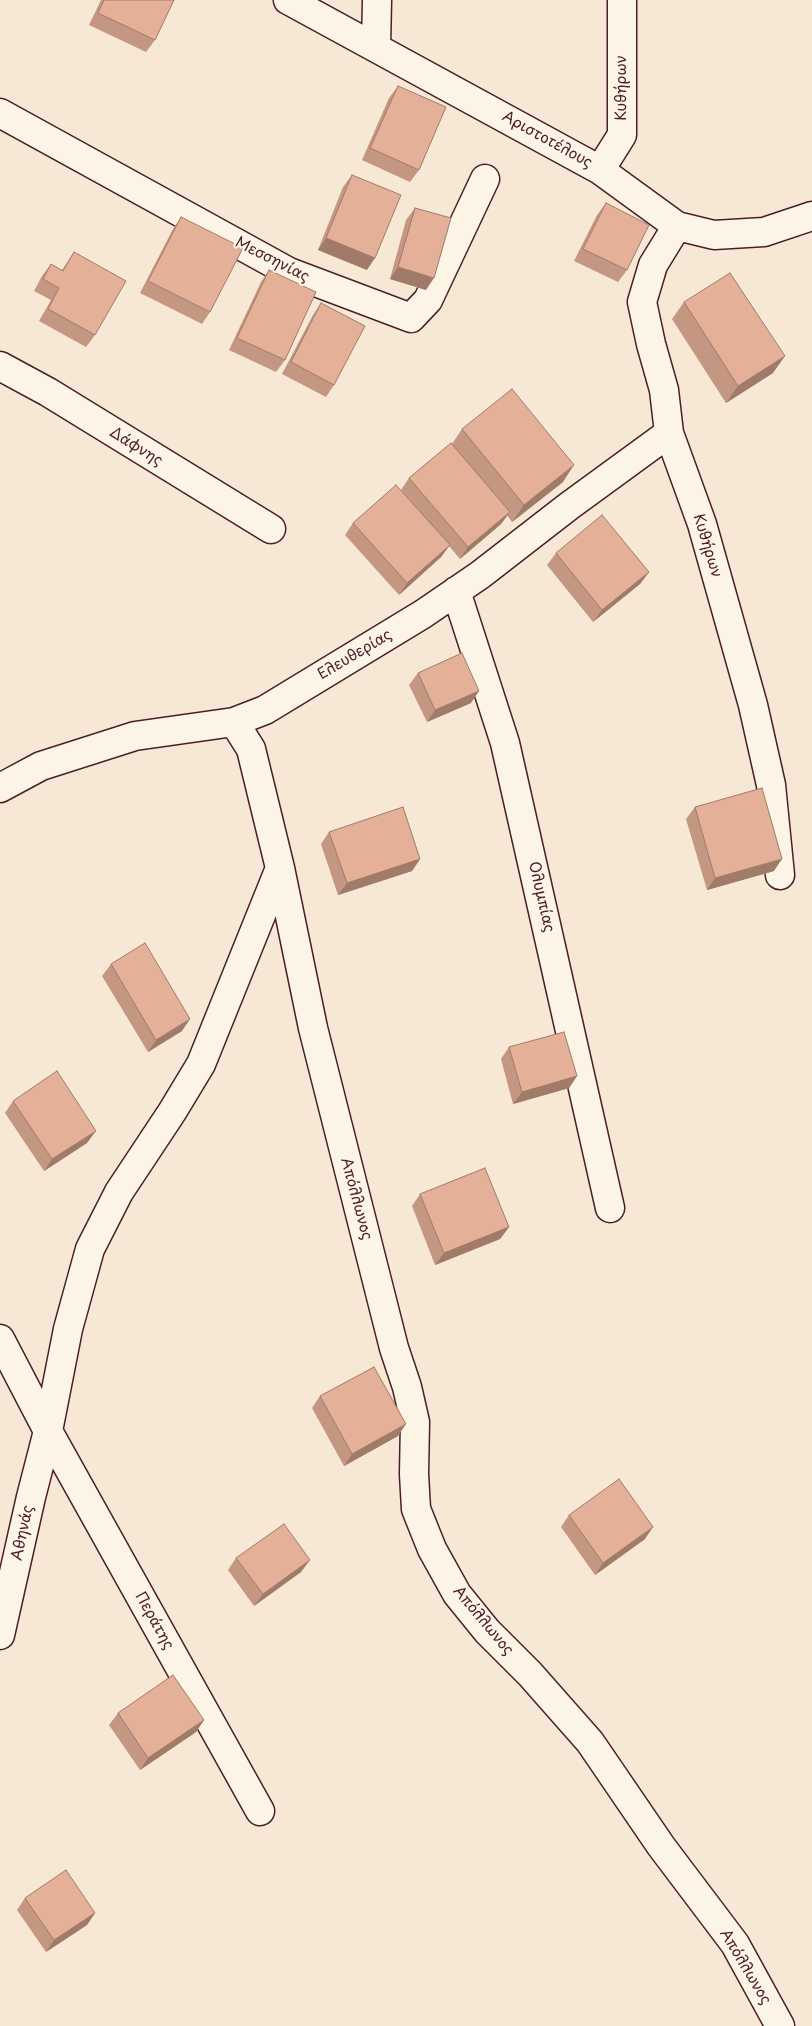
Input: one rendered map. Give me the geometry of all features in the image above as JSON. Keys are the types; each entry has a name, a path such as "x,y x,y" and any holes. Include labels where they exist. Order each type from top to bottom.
{"street":[{"name":"Αριστοτέλους","path":"288,0 376,46 600,170 677,226 714,235 764,232 812,216"},
{"path":"376,46 377,0"},
{"name":"Κυθήρων","path":"600,170 622,135 622,0"},
{"name":"Μεσσηνίας","path":"0,113 289,272 411,318 428,300 485,179"},
{"name":"Κυθήρων","path":"677,226 652,265 642,302 664,390 669,433 702,524 753,705 771,785 780,875"},
{"name":"Δάφνης","path":"0,366 48,392 271,529"},
{"name":"Ελευθερίας","path":"0,788 41,766 135,736 234,722 265,710 423,614 669,433"},
{"name":"Ολυμπίας","path":"456,591 505,743 610,1208"},
{"name":"Απόλλωνος","path":"234,722 251,748 280,868 315,1037 394,1348 407,1388 414,1422 416,1509 432,1549 457,1594 487,1631 530,1674 590,1742 661,1846 735,1944 780,2026"},
{"path":"48,1431 68,1329 90,1249 119,1192 201,1064 280,868"},
{"name":"Περάτης","path":"0,1339 48,1431 260,1811"},
{"name":"Αθηνάς","path":"0,1635 48,1431"}],"building":[{"path":"104,0 174,0 155,40 98,13"},
{"path":"398,86 446,107 419,170 370,148"},
{"path":"352,175 401,195 375,258 326,238"},
{"path":"606,203 649,225 627,270 583,249"},
{"path":"415,208 451,218 434,278 398,267"},
{"path":"181,217 243,248 210,312 148,281"},
{"path":"74,252 126,281 95,335 48,309 59,288 43,279 51,264 63,271"},
{"path":"269,270 316,292 285,360 237,338"},
{"path":"730,273 785,356 738,386 684,302"},
{"path":"321,303 365,326 334,385 291,362"},
{"path":"512,389 574,465 524,505 462,429"},
{"path":"451,443 510,512 468,547 409,478"},
{"path":"396,485 450,545 407,583 353,523"},
{"path":"602,515 649,572 602,610 556,553"},
{"path":"462,653 479,691 435,710 418,673"},
{"path":"762,788 782,859 715,878 695,807"},
{"path":"403,807 420,859 347,883 329,832"},
{"path":"145,943 190,1019 156,1040 111,964"},
{"path":"564,1032 577,1076 522,1092 509,1047"},
{"path":"57,1071 96,1131 52,1159 13,1101"},
{"path":"485,1168 509,1227 444,1253 420,1194"},
{"path":"374,1367 406,1424 352,1454 320,1396"},
{"path":"619,1479 653,1527 603,1563 569,1515"},
{"path":"284,1524 310,1560 263,1594 236,1558"},
{"path":"173,1675 204,1720 148,1758 118,1713"},
{"path":"66,1870 95,1913 54,1940 25,1898"}]}
